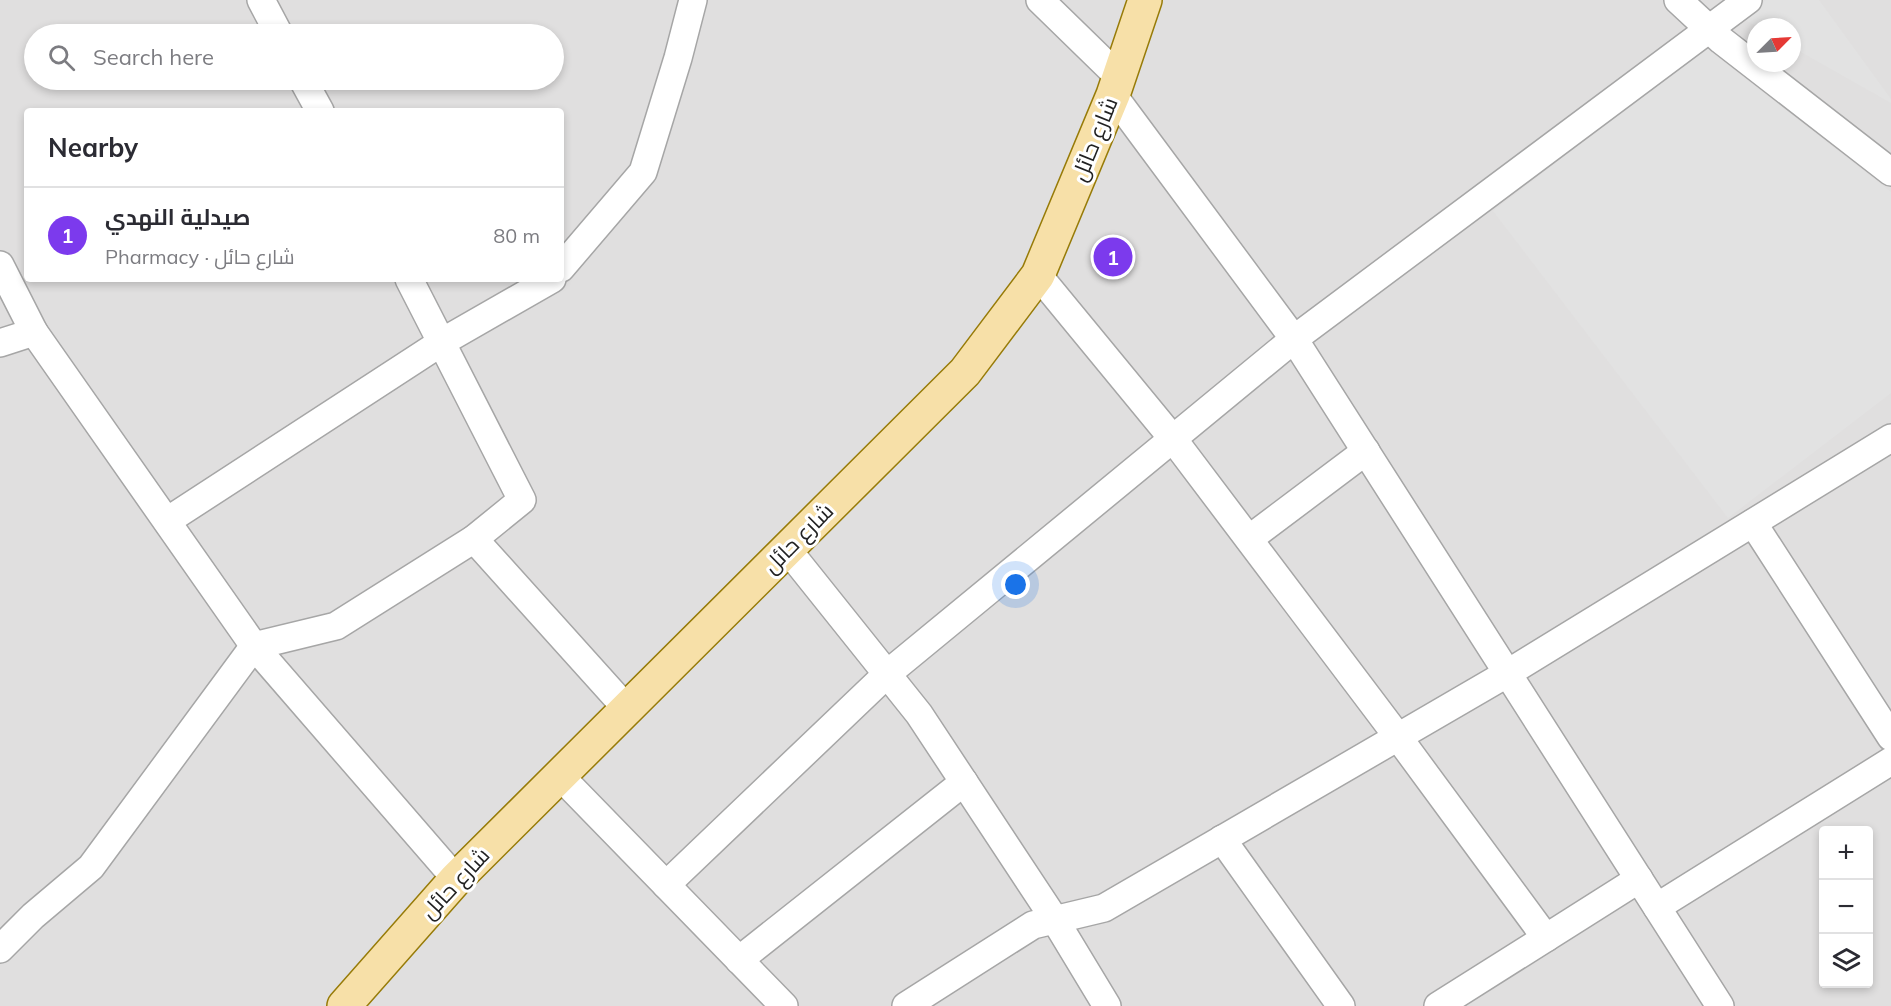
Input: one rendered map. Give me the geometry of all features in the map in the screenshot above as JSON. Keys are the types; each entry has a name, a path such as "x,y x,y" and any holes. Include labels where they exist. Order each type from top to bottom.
{"main road":[{"name":"شارع حائل","path":"344,1006 456,879 965,372 1038,275 1116,86 1144,0"}],"street":[{"path":"261,0 274,24"},
{"path":"564,264 643,172 693,0"},
{"path":"1041,0 1116,86 1294,339 1720,1006"},
{"path":"1678,0 1709,29 1891,172"},
{"path":"666,885 887,674 1294,339 1748,0"},
{"path":"308,90 318,108"},
{"path":"0,265 34,332 254,646 456,879"},
{"path":"1038,275 1173,439 1546,938"},
{"path":"0,949 33,916 91,867 254,646 336,626 474,539 522,500 411,282"},
{"path":"167,521 442,342 547,282"},
{"path":"0,343 34,332"},
{"path":"906,1006 1033,925 1104,908 1508,673 1891,438"},
{"path":"1249,539 1366,451"},
{"path":"1753,523 1891,737"},
{"path":"474,539 627,709"},
{"path":"787,549 919,714 1055,920 1107,1006"},
{"path":"1657,907 1891,761"},
{"path":"560,776 784,1006"},
{"path":"739,960 964,782"},
{"path":"1222,839 1341,1006"},
{"path":"1438,1006 1639,879"}],"shaded area":[{"path":"0,0 1891,0 1891,1006 0,1006"},
{"path":"1766,0 1819,0 1891,99 1891,103 1801,52 1801,18 1747,18 1747,21 1743,19"},
{"path":"1706,48 1891,192 1891,393 1728,518 1493,211"}],"place":[{"name":"صيدلية النهدي","path":"1113,257"}]}
